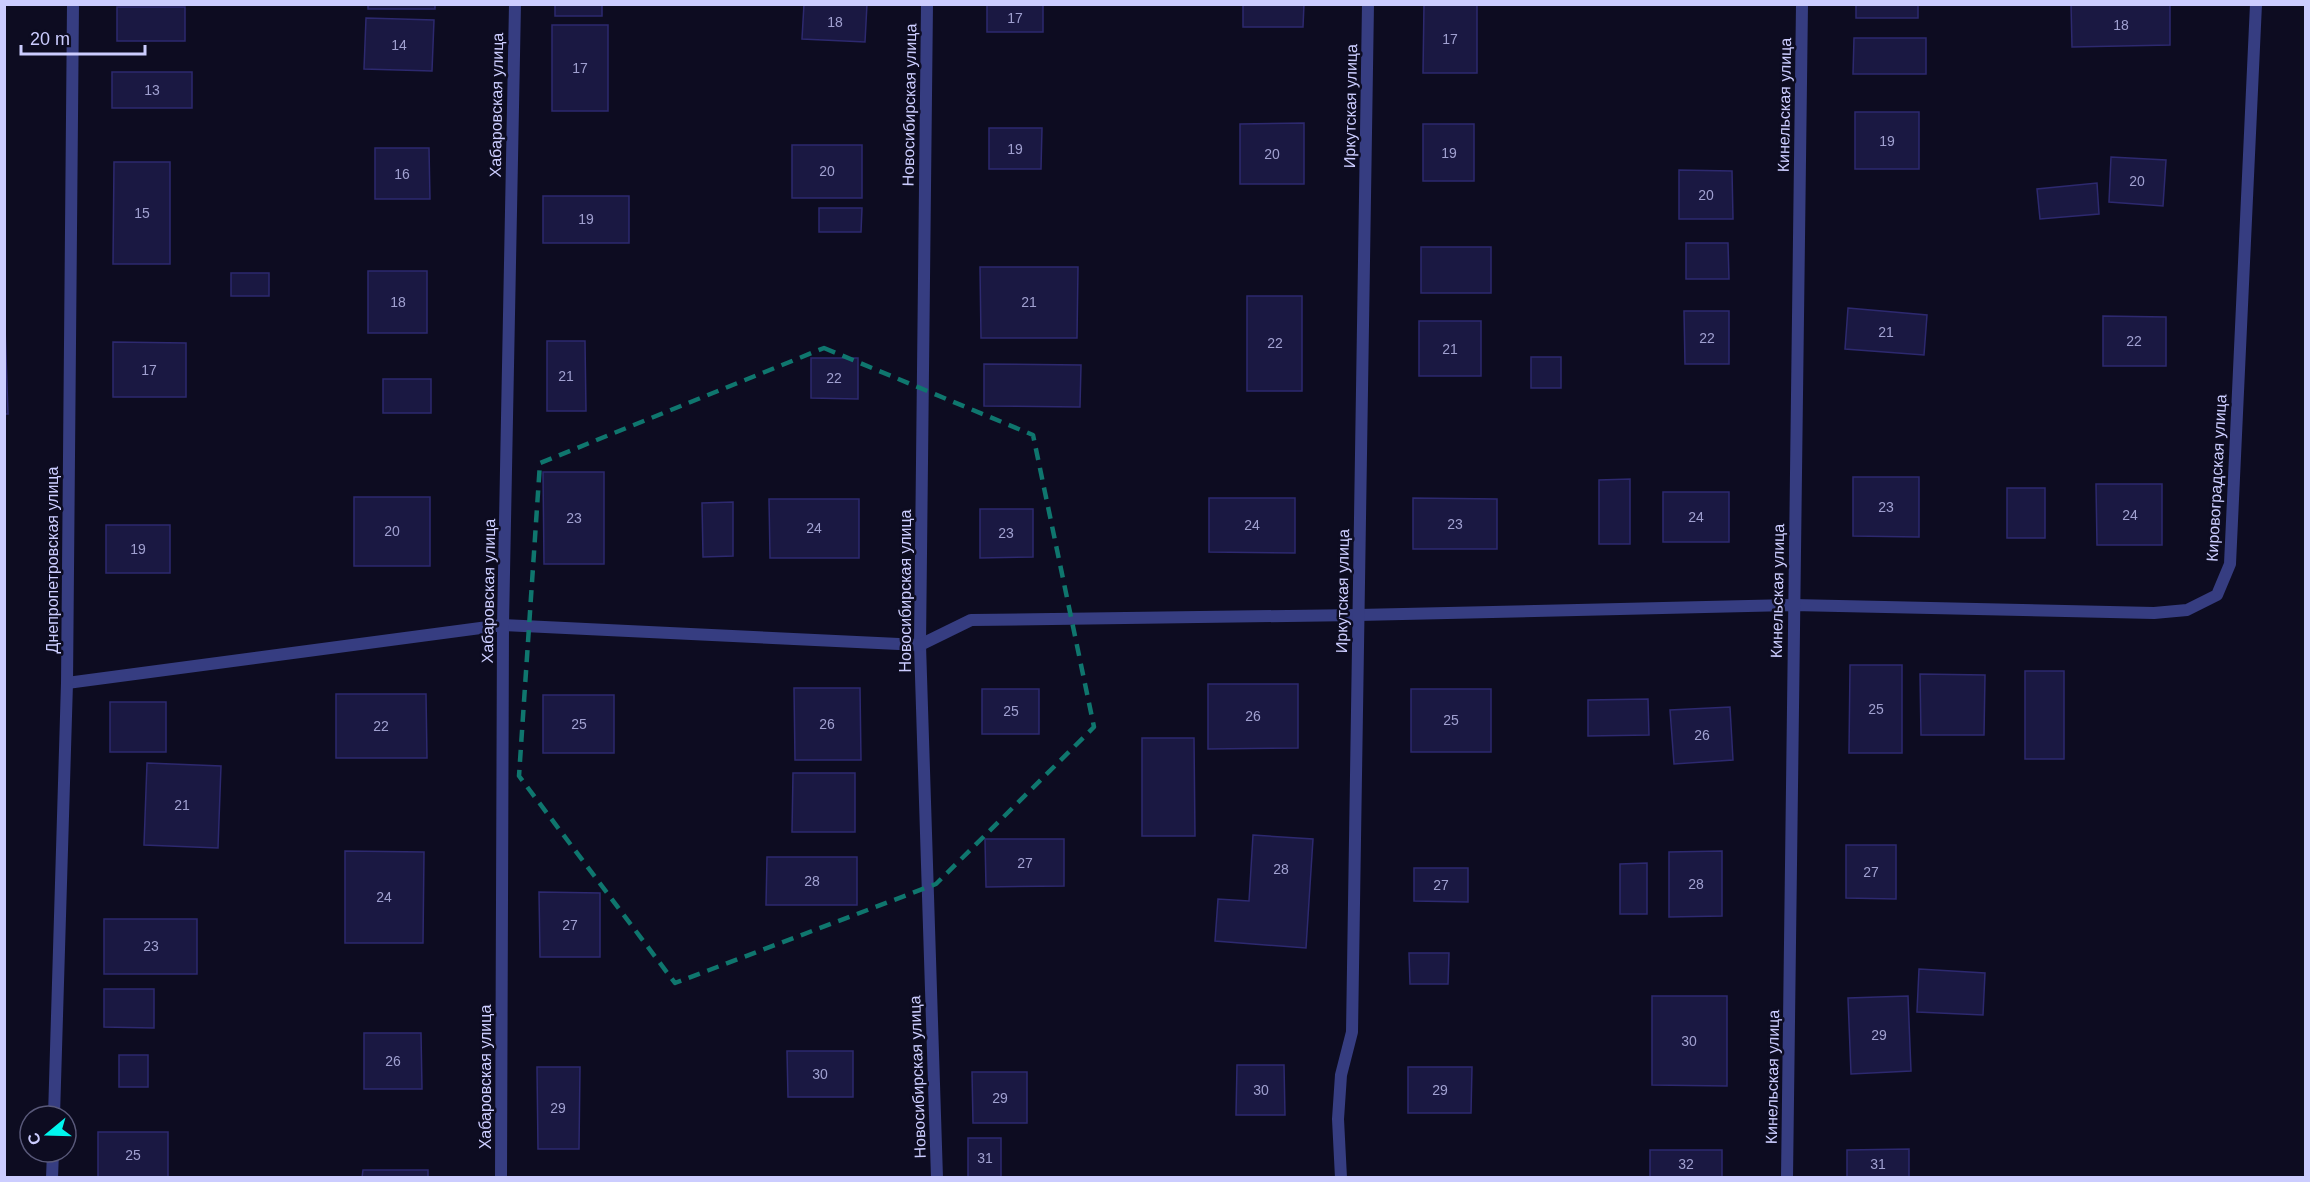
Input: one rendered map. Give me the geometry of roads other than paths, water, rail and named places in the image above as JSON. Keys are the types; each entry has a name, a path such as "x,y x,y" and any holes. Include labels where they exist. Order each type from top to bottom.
{"street":[{"name":"Днепропетровская улица","path":"54,1104 68,683 73,4"},
{"name":"Хабаровская улица","path":"501,1178 503,626 515,4"},
{"name":"Новосибирская улица","path":"927,4 920,645 937,1178"},
{"name":"Иркутская улица","path":"1341,1178 1338,1119 1341,1075 1352,1032 1368,4"},
{"name":"Кинельская улица","path":"1787,1178 1802,4"},
{"name":"Кировоградская улица","path":"920,645 971,620 1358,615 1793,605 2154,613 2187,610 2217,595 2230,564 2256,4"},
{"path":"68,683 503,626 920,645"}]}
